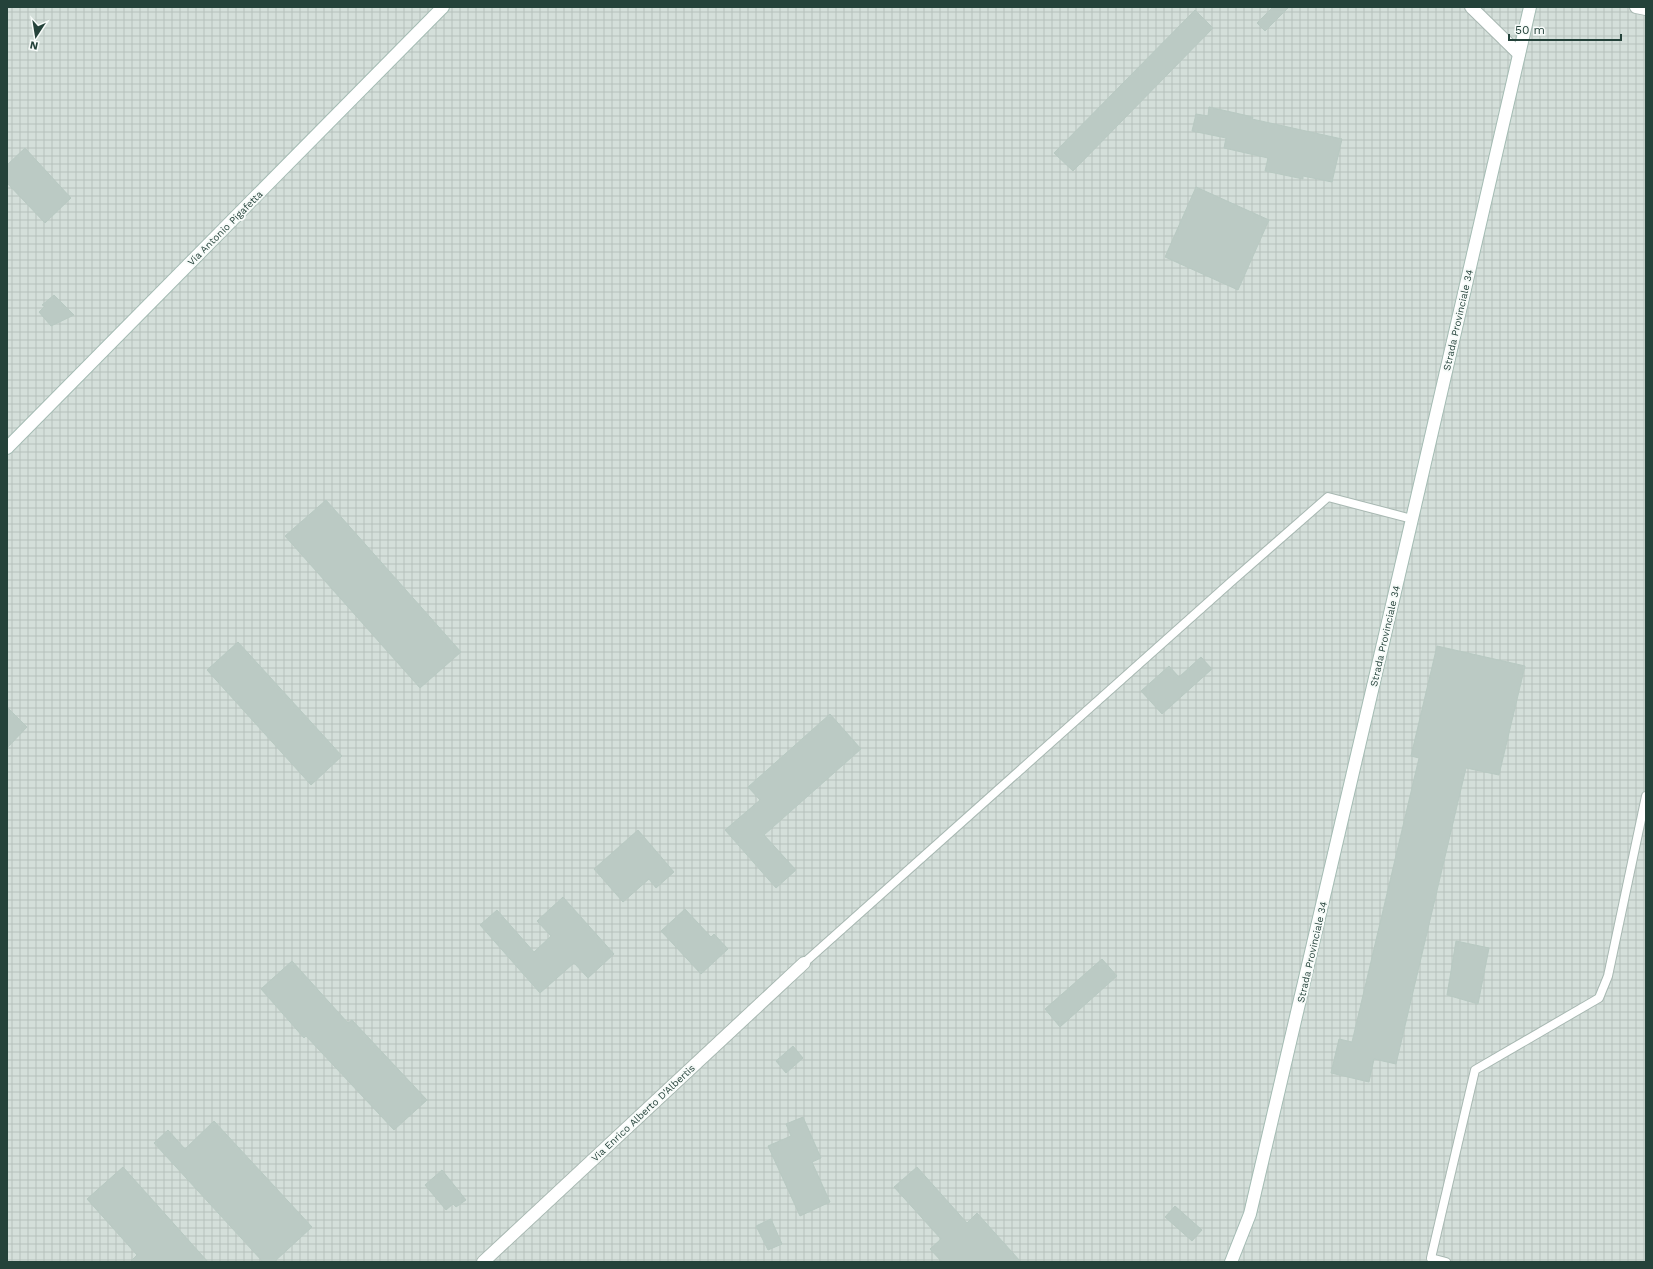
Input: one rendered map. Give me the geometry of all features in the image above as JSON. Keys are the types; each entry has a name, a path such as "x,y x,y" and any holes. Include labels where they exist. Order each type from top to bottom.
{"main road":[{"name":"Via Antonio Pigafetta","path":"7,448 443,7"},
{"path":"1471,7 1519,54"},
{"name":"Strada Provinciale 34","path":"1231,1262 1252,1207 1530,7"},
{"path":"1636,7 1646,9"},
{"name":"Via Enrico Alberto D'Albertis","path":"483,1262 804,964"}],"lane":[{"path":"804,964 1328,497 1412,519"},
{"path":"1446,1262 1430,1258 1475,1070 1599,998 1608,976 1646,796"}],"shaded area":[{"path":"7,7 1646,7 1646,1262 7,1262"}],"building":[{"path":"1273,7 1289,7 1265,31 1257,23"},
{"path":"1195,10 1213,28 1073,171 1054,153"},
{"path":"1209,107 1253,117 1252,119 1342,139 1332,182 1303,176 1303,179 1265,171 1268,158 1224,148 1226,138 1192,131 1196,114 1208,116"},
{"path":"25,148 71,198 45,223 7,183 7,165"},
{"path":"1196,187 1269,220 1238,290 1165,257"},
{"path":"54,295 74,315 51,326 39,312 45,306 42,305"},
{"path":"326,500 461,652 420,688 285,536"},
{"path":"238,642 342,756 311,785 207,670"},
{"path":"1437,646 1525,666 1499,775 1466,768 1396,1064 1374,1059 1369,1082 1331,1073 1339,1039 1352,1042 1419,758 1411,756"},
{"path":"1201,657 1212,669 1162,714 1141,691 1169,666 1179,677"},
{"path":"7,707 27,727 7,748"},
{"path":"830,714 861,749 764,835 796,870 776,888 725,830 760,800 748,787"},
{"path":"638,830 674,872 656,888 649,879 623,902 594,869"},
{"path":"563,897 614,954 588,978 574,963 540,993 480,925 497,910 534,952 551,936 537,921"},
{"path":"685,909 711,937 714,934 728,949 701,974 661,931"},
{"path":"1456,941 1489,948 1478,1004 1447,995"},
{"path":"1102,959 1117,976 1060,1027 1045,1009"},
{"path":"292,961 348,1023 352,1020 427,1100 394,1130 306,1036 304,1038 261,989"},
{"path":"793,1046 803,1058 786,1073 776,1061"},
{"path":"803,1117 821,1158 812,1162 830,1202 800,1216 768,1146 791,1136 786,1124"},
{"path":"214,1121 312,1227 274,1262 263,1262 154,1143 168,1130 185,1149"},
{"path":"123,1167 208,1262 130,1262 137,1255 87,1199"},
{"path":"917,1167 967,1223 977,1213 1021,1262 942,1262 930,1249 941,1239 894,1187"},
{"path":"442,1170 466,1200 456,1207 453,1204 446,1210 425,1185"},
{"path":"1175,1206 1202,1230 1192,1241 1165,1217"},
{"path":"771,1219 782,1244 768,1250 756,1226"}]}
